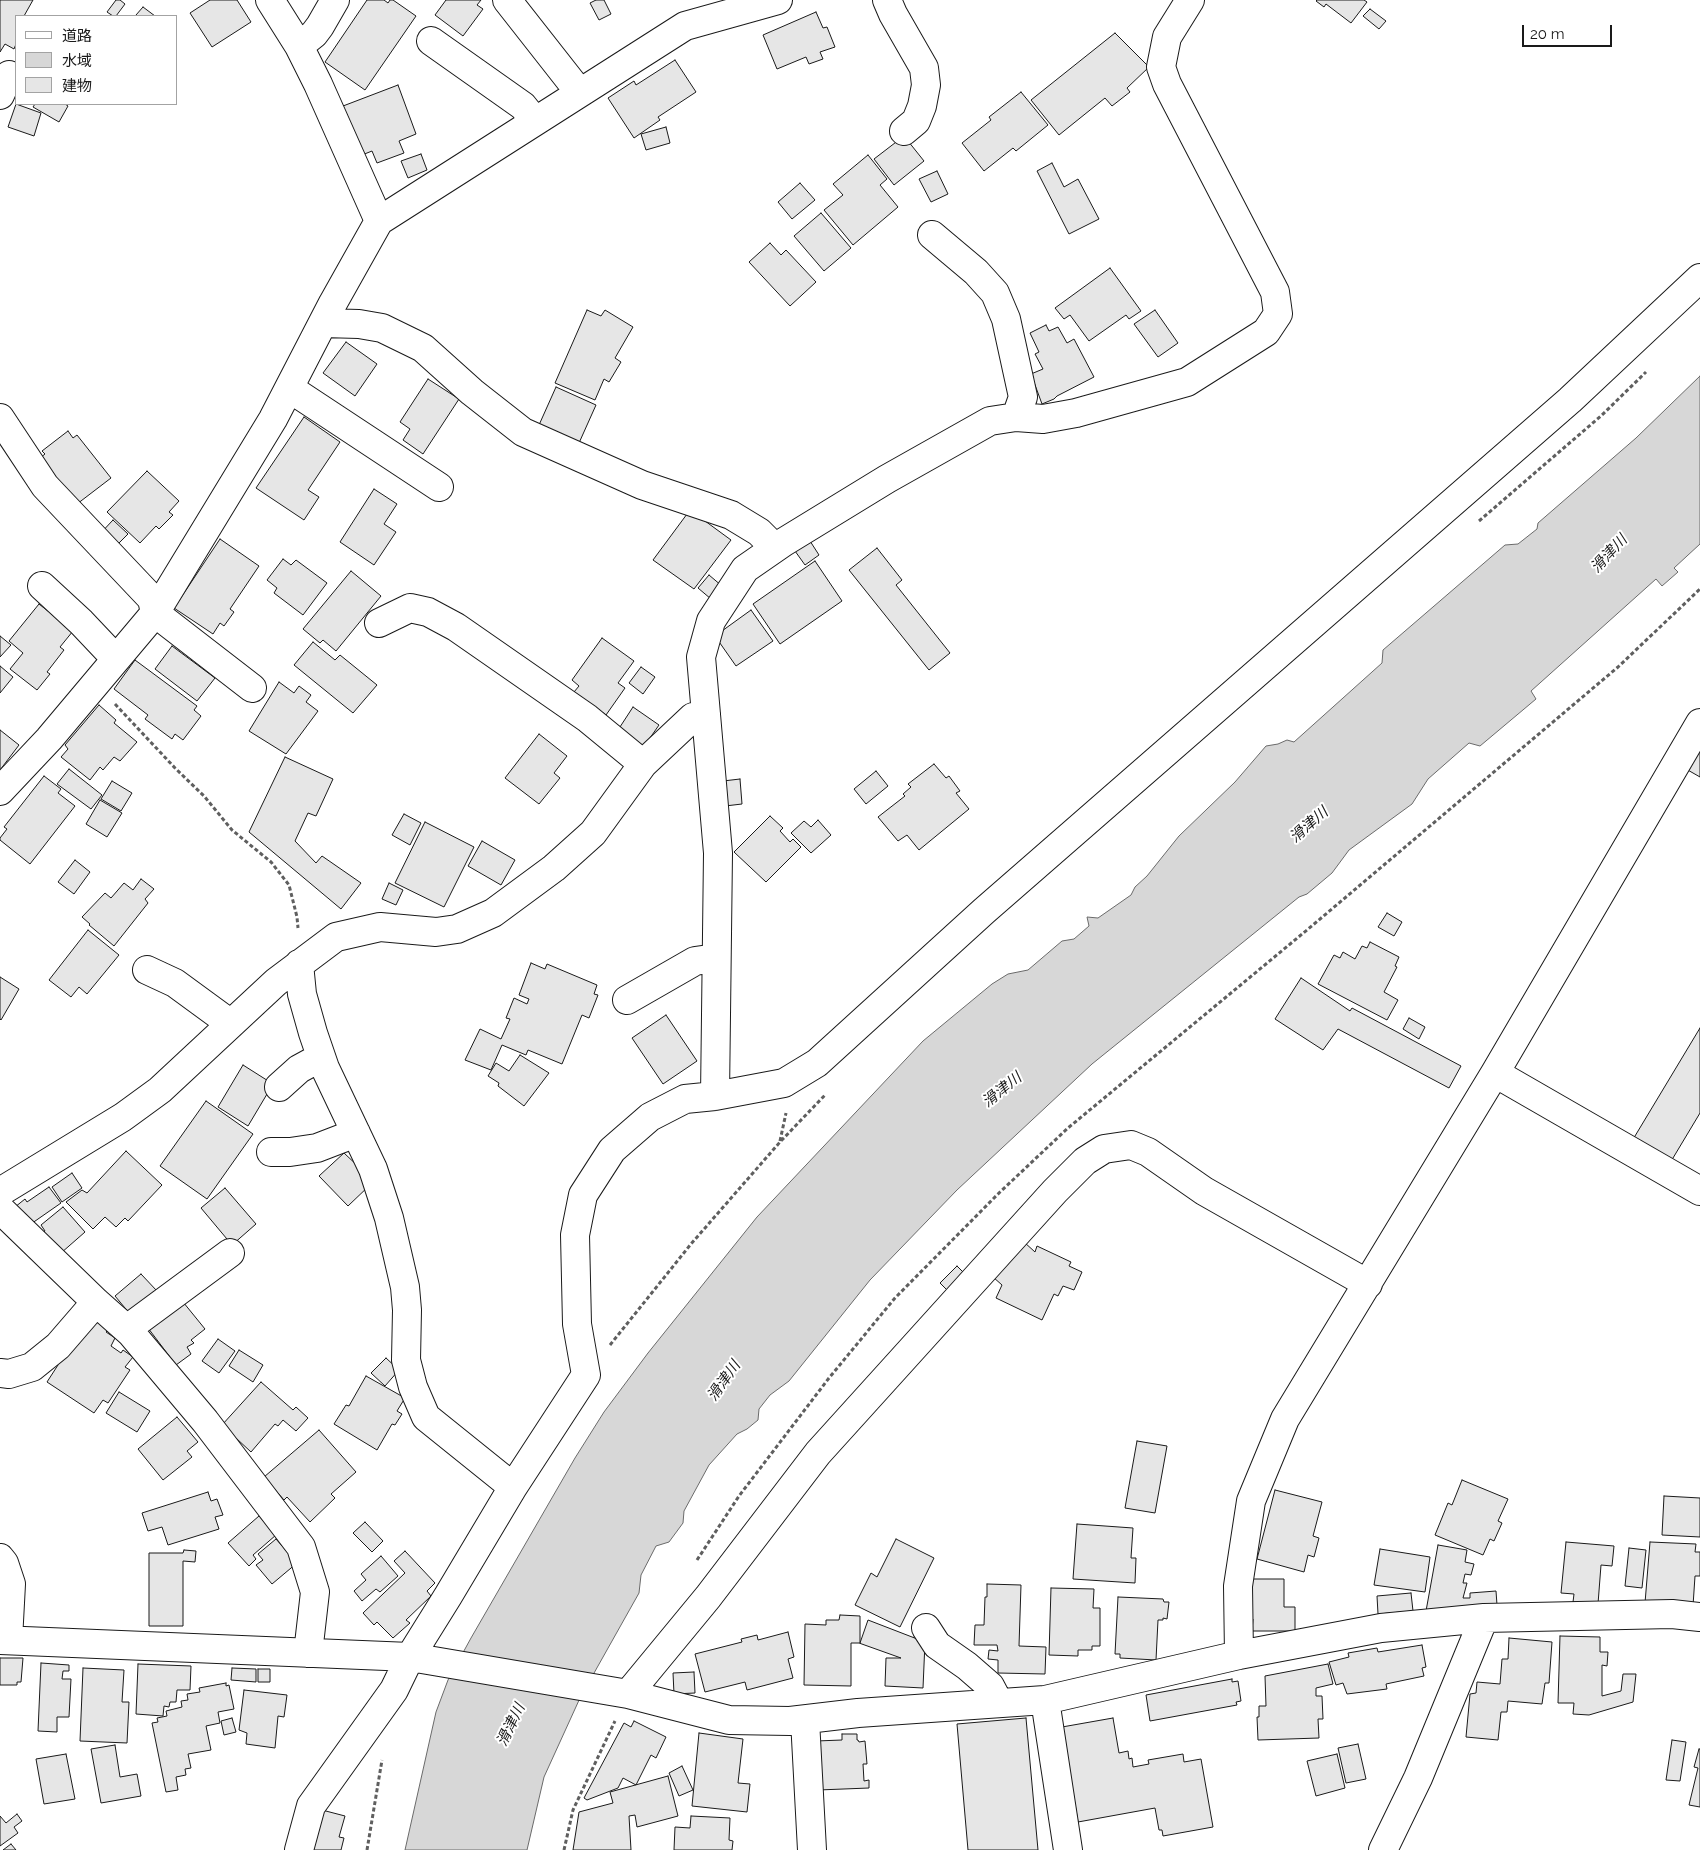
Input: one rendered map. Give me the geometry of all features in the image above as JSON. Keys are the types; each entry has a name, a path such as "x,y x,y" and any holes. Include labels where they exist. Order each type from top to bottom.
{"street":[{"path":"270,0 299,46 318,84 379,221"},
{"path":"299,46 314,34 334,0"},
{"path":"507,0 580,92"},
{"path":"0,791 49,739 154,613 273,419 379,221 685,26 778,0"},
{"path":"887,0 924,68 926,85 922,106 916,121 904,131"},
{"path":"715,1096 718,853 701,657 711,622 746,569 775,548 887,479 990,421 1016,417 1043,418 1076,413 1187,382 1266,332 1278,314 1275,292 1167,84 1161,67 1167,37 1190,0"},
{"path":"431,41 524,106 535,121"},
{"path":"932,235 976,272 995,293 1006,318 1023,397 1016,417"},
{"path":"300,1850 311,1806 416,1658 448,1596 513,1487 586,1375 577,1324 575,1235 583,1195 612,1150 650,1117 685,1100 784,1083 817,1063 984,911 1570,400 1700,278"},
{"path":"323,323 358,324 382,328 423,348 472,392 523,432 642,485 732,515 759,532 775,548"},
{"path":"289,388 439,487"},
{"path":"0,418 45,486 152,599 154,613 252,688"},
{"path":"42,586 81,622 116,660"},
{"path":"379,624 410,608 428,612 456,626 587,718 643,764"},
{"path":"0,1192 123,1118 153,1096 299,964 336,937 380,927 436,932 457,928 493,912 554,868 593,833 643,764 693,718 706,714"},
{"path":"1240,1655 1238,1586 1251,1501 1285,1419 1495,1073 1700,723"},
{"path":"627,1000 695,961 716,958"},
{"path":"299,964 302,994 321,1056 373,1169 389,1218 405,1287 407,1310 406,1360 413,1387 426,1417 513,1487"},
{"path":"147,970 175,983 231,1024"},
{"path":"279,1087 299,1069 321,1056"},
{"path":"1495,1073 1700,1190"},
{"path":"271,1152 290,1152 316,1148 356,1134"},
{"path":"622,1693 708,1598 818,1453 1054,1191 1085,1161 1104,1149 1131,1146 1148,1152 1204,1191 1368,1284"},
{"path":"0,1209 96,1302 127,1329 205,1421 301,1547 315,1592 308,1654"},
{"path":"127,1329 230,1253"},
{"path":"0,1373 9,1374 32,1367 58,1346 96,1302"},
{"path":"0,1558 4,1563 11,1584 4,1640 416,1658 622,1693 729,1720 806,1720 858,1713 1045,1700 1240,1655 1381,1628 1484,1618 1672,1614 1700,1617"},
{"path":"1383,1850 1418,1778 1484,1618"},
{"path":"926,1628 938,1645 990,1686 999,1703"},
{"path":"1045,1700 1068,1850"},
{"path":"806,1720 812,1850"}],"path":[{"path":"1474,525 1602,415 1650,368"},
{"path":"693,1566 739,1496 835,1371 895,1298 999,1193 1068,1128 1307,930 1618,667 1700,589"},
{"path":"96,683 204,796 232,830 271,862 289,885 297,916 299,964"},
{"path":"586,1375 691,1244 780,1142 827,1093"},
{"path":"564,1850 573,1810 622,1693"},
{"path":"367,1850 383,1756"}],"water":[{"name":"滑津川","path":"1700,376 1700,544 1674,568 1678,572 1662,586 1656,579 1531,691 1536,699 1480,746 1469,743 1428,779 1412,804 1349,850 1332,873 1307,894 1299,897 1092,1064 957,1190 870,1280 789,1381 770,1395 759,1409 758,1420 737,1434 709,1465 684,1511 683,1523 669,1542 656,1546 641,1575 639,1593 580,1698 544,1777 527,1850 405,1850 436,1712 448,1680 471,1638 575,1458 604,1412 648,1353 757,1217 923,1041 992,984 1008,974 1028,970 1062,941 1074,939 1089,926 1087,917 1098,918 1131,895 1135,887 1147,876 1179,836 1235,782 1266,746 1287,740 1294,742 1382,663 1383,650 1505,545 1518,544 1537,529 1538,523 1636,438"}],"building":[{"path":"0,0 33,0 25,15 15,15 14,49 5,44 0,52"},
{"path":"116,0 120,0 125,4 117,15 112,15 107,12"},
{"path":"210,0 237,0 251,22 212,47 190,13"},
{"path":"367,0 384,0 388,3 390,0 393,0 416,16 365,90 325,62"},
{"path":"446,0 481,0 477,5 483,9 463,36 435,15"},
{"path":"596,0 604,0 611,14 599,20 590,3"},
{"path":"1317,0 1364,0 1367,2 1351,23 1326,4 1324,7"},
{"path":"143,7 154,15 136,15"},
{"path":"1370,9 1386,21 1379,29 1363,16"},
{"path":"816,12 823,28 827,27 835,47 820,52 823,59 809,64 806,57 777,69 763,35"},
{"path":"1115,33 1149,67 1127,88 1130,92 1112,106 1105,98 1059,135 1031,100"},
{"path":"675,60 696,92 658,117 660,120 634,138 608,98 634,81 636,85"},
{"path":"398,85 416,134 399,141 404,153 377,163 372,151 362,155 343,106"},
{"path":"1021,92 1048,125 1016,151 1013,148 984,171 962,143 991,120 989,117"},
{"path":"16,105 41,113 34,136 8,127"},
{"path":"34,105 68,106 59,122 33,107"},
{"path":"666,127 670,143 646,150 641,134"},
{"path":"904,136 924,161 894,185 874,159"},
{"path":"421,154 427,170 408,178 401,161"},
{"path":"868,155 887,179 880,185 898,207 853,245 824,210 843,195 833,184"},
{"path":"1052,163 1064,187 1078,179 1099,219 1069,234 1037,171"},
{"path":"937,171 948,194 931,202 919,179"},
{"path":"800,183 815,200 792,219 778,202"},
{"path":"821,213 851,248 824,271 794,236"},
{"path":"770,243 781,255 786,250 816,282 790,306 749,262"},
{"path":"1110,268 1141,311 1129,319 1126,315 1089,341 1070,315 1064,319 1055,308"},
{"path":"587,310 601,316 605,310 633,327 615,358 621,362 609,382 604,379 595,400 555,383"},
{"path":"1155,310 1178,343 1158,357 1134,324"},
{"path":"1046,325 1049,331 1058,327 1067,343 1074,339 1094,377 1042,404 1031,374 1043,369 1035,354 1039,352 1030,333"},
{"path":"346,342 377,364 355,396 323,373"},
{"path":"428,379 459,399 423,454 403,440 410,429 400,422"},
{"path":"556,387 596,405 579,443 539,425"},
{"path":"304,417 340,442 308,490 319,497 304,520 256,488"},
{"path":"68,431 73,438 77,435 111,478 77,504 40,458 45,454 42,451"},
{"path":"147,471 179,501 169,512 173,515 159,529 156,526 140,543 107,512"},
{"path":"374,489 397,504 384,524 396,532 374,565 340,542"},
{"path":"690,510 731,540 694,589 653,560"},
{"path":"113,520 128,534 112,550 98,536"},
{"path":"220,539 259,566 230,609 234,612 224,626 220,623 213,634 174,608"},
{"path":"810,541 819,555 805,565 795,551"},
{"path":"877,548 902,580 896,585 950,653 929,670 849,570"},
{"path":"283,559 291,565 296,560 327,583 303,615 274,593 277,588 267,580"},
{"path":"815,561 842,601 780,644 753,604"},
{"path":"351,571 381,596 336,651 323,640 320,643 303,629"},
{"path":"709,575 722,586 711,599 698,588"},
{"path":"39,604 73,631 60,647 64,650 47,672 50,674 37,690 10,669 23,653 9,641"},
{"path":"751,610 773,641 736,666 715,636"},
{"path":"0,636 11,645 0,657"},
{"path":"602,638 634,661 618,683 625,688 606,715 574,692 579,686 572,680"},
{"path":"313,642 335,660 340,655 377,685 353,713 294,665"},
{"path":"172,646 215,678 197,701 155,669"},
{"path":"135,660 197,706 194,710 201,716 183,740 175,734 172,739 145,719 148,715 114,689"},
{"path":"0,666 13,677 0,693"},
{"path":"641,667 655,677 643,694 629,683"},
{"path":"279,682 294,693 299,686 311,695 306,702 318,711 286,754 249,731"},
{"path":"99,705 116,720 114,723 137,742 120,761 114,757 103,770 100,767 90,780 61,757 68,749 65,745"},
{"path":"633,707 659,725 643,748 618,730"},
{"path":"0,730 19,745 0,770"},
{"path":"539,734 567,756 554,773 560,778 539,804 505,778"},
{"path":"1700,745 1700,777 1686,769"},
{"path":"285,757 333,779 316,816 308,813 295,841 316,863 322,856 361,883 341,909 249,832"},
{"path":"934,764 946,778 949,776 960,791 956,793 969,809 919,850 907,835 898,841 878,817 905,796 903,794 911,787 908,784"},
{"path":"69,769 102,795 91,809 57,784"},
{"path":"876,771 888,786 866,804 854,789"},
{"path":"44,776 61,789 58,793 75,806 30,864 0,840 0,838 7,829 4,827"},
{"path":"740,779 742,804 725,806 723,781"},
{"path":"112,781 132,793 121,811 101,799"},
{"path":"100,800 122,813 107,837 86,824"},
{"path":"404,814 421,823 410,845 392,835"},
{"path":"770,816 783,828 780,831 790,842 793,839 801,847 766,882 734,852"},
{"path":"818,820 831,835 811,853 791,833 804,821 811,827"},
{"path":"425,822 474,847 444,907 395,883"},
{"path":"482,841 515,860 501,885 468,866"},
{"path":"75,860 90,872 74,894 58,882"},
{"path":"141,879 154,889 145,899 148,903 114,946 82,917 105,893 111,898 124,883 133,890"},
{"path":"389,883 403,890 396,905 382,899"},
{"path":"1387,913 1402,922 1394,936 1378,927"},
{"path":"88,930 119,955 87,994 79,987 71,997 49,980"},
{"path":"1370,942 1399,957 1395,966 1397,967 1384,992 1398,1000 1387,1020 1318,984 1334,955 1340,958 1343,952 1355,959 1362,946 1367,948"},
{"path":"531,963 545,969 547,964 597,985 594,994 598,995 589,1018 582,1015 562,1064 528,1050 526,1055 502,1045 491,1070 465,1060 480,1029 501,1039 510,1019 506,1018 514,998 527,1004 529,999 519,995"},
{"path":"0,977 19,989 1,1020 0,1019"},
{"path":"1301,978 1350,1011 1352,1008 1461,1066 1449,1088 1338,1029 1323,1050 1275,1019"},
{"path":"666,1015 697,1061 663,1084 632,1038"},
{"path":"1409,1018 1425,1027 1419,1039 1403,1029"},
{"path":"1700,1028 1700,1113 1670,1163 1632,1141"},
{"path":"520,1055 549,1073 524,1106 498,1086 499,1083 488,1076 496,1063 509,1071"},
{"path":"243,1065 273,1084 248,1126 218,1107"},
{"path":"206,1101 253,1134 207,1199 160,1166"},
{"path":"126,1151 162,1185 128,1221 125,1218 116,1227 105,1217 93,1229 66,1202 82,1190 87,1193"},
{"path":"344,1153 360,1168 371,1184 348,1206 319,1176"},
{"path":"72,1173 82,1188 62,1202 52,1187"},
{"path":"49,1187 61,1203 28,1226 15,1207 25,1199 27,1202"},
{"path":"225,1188 256,1224 232,1245 201,1208"},
{"path":"63,1207 85,1232 61,1253 43,1233 45,1231 41,1225"},
{"path":"1024,1242 1035,1252 1037,1246 1071,1262 1069,1266 1082,1272 1074,1290 1063,1286 1058,1296 1054,1294 1042,1320 996,1298 1002,1285 993,1277"},
{"path":"957,1266 966,1275 949,1292 940,1283"},
{"path":"141,1274 157,1291 130,1314 115,1296"},
{"path":"179,1297 205,1329 191,1340 194,1343 187,1347 191,1354 176,1365 145,1324"},
{"path":"97,1322 109,1329 106,1332 115,1338 111,1346 121,1353 123,1350 133,1357 125,1367 130,1370 108,1403 103,1400 94,1413 47,1382 58,1365 52,1363"},
{"path":"218,1339 235,1351 219,1373 202,1361"},
{"path":"239,1350 263,1365 253,1382 229,1366"},
{"path":"386,1358 399,1370 385,1386 371,1373"},
{"path":"366,1376 405,1398 397,1411 402,1414 395,1425 392,1424 377,1450 334,1424 346,1405 349,1406"},
{"path":"261,1382 293,1410 296,1407 308,1418 296,1431 283,1420 278,1426 275,1424 251,1452 222,1425"},
{"path":"119,1392 150,1411 137,1432 106,1413"},
{"path":"177,1417 198,1442 187,1451 192,1457 163,1480 138,1449"},
{"path":"319,1430 356,1472 331,1494 335,1498 310,1522 287,1497 284,1500 264,1477"},
{"path":"1137,1441 1167,1446 1155,1513 1125,1508"},
{"path":"1462,1480 1508,1499 1498,1521 1502,1523 1494,1541 1490,1539 1483,1555 1435,1535 1448,1503 1452,1505"},
{"path":"1275,1490 1322,1502 1313,1536 1319,1538 1314,1557 1308,1555 1304,1572 1257,1559"},
{"path":"208,1492 211,1501 217,1499 223,1515 215,1517 219,1529 168,1545 162,1527 148,1531 142,1513"},
{"path":"1664,1496 1700,1498 1700,1537 1662,1535"},
{"path":"259,1516 276,1535 253,1555 256,1559 249,1566 228,1543"},
{"path":"365,1522 383,1541 372,1552 353,1533"},
{"path":"1077,1524 1133,1528 1131,1558 1136,1558 1135,1583 1073,1579"},
{"path":"276,1539 297,1563 272,1584 256,1565 263,1560 258,1554"},
{"path":"896,1539 934,1558 900,1627 855,1605 871,1573 877,1577"},
{"path":"1566,1542 1614,1546 1612,1566 1601,1565 1598,1604 1573,1602 1574,1594 1561,1593"},
{"path":"1650,1542 1696,1544 1695,1552 1700,1552 1700,1576 1695,1576 1693,1606 1645,1603"},
{"path":"1438,1545 1467,1550 1465,1562 1474,1564 1471,1575 1465,1574 1463,1583 1467,1583 1463,1598 1470,1598 1470,1593 1496,1591 1497,1605 1426,1611"},
{"path":"1629,1548 1646,1550 1642,1588 1625,1586"},
{"path":"1380,1549 1430,1557 1425,1592 1374,1585"},
{"path":"184,1550 196,1551 195,1562 183,1561 183,1626 149,1626 149,1553 183,1553"},
{"path":"405,1551 435,1583 427,1591 431,1596 406,1620 410,1623 393,1638 377,1622 374,1625 363,1613 405,1573 394,1561"},
{"path":"381,1556 398,1576 380,1592 376,1589 362,1601 354,1591 366,1580 361,1574"},
{"path":"1251,1579 1284,1579 1284,1607 1295,1607 1295,1631 1252,1631 1253,1619 1247,1618"},
{"path":"987,1584 1021,1585 1019,1646 1046,1647 1045,1674 998,1673 998,1660 988,1659 989,1650 998,1651 997,1645 974,1645 975,1625 984,1625"},
{"path":"1051,1588 1094,1589 1093,1608 1100,1608 1100,1646 1092,1646 1092,1650 1078,1650 1078,1656 1049,1655"},
{"path":"1411,1593 1413,1611 1378,1614 1377,1596"},
{"path":"1118,1597 1163,1599 1164,1602 1169,1602 1167,1619 1158,1620 1156,1660 1120,1658 1120,1654 1115,1654"},
{"path":"840,1615 860,1616 860,1643 868,1620 925,1642 923,1688 885,1686 886,1658 901,1658 859,1643 851,1643 851,1686 804,1685 805,1624 826,1625 826,1620 839,1620"},
{"path":"788,1632 794,1657 788,1659 793,1678 747,1690 745,1682 705,1692 695,1654 742,1642 741,1639 757,1635 758,1640"},
{"path":"1560,1636 1600,1637 1600,1652 1608,1652 1607,1666 1602,1665 1602,1696 1621,1691 1623,1674 1636,1674 1633,1702 1589,1715 1573,1714 1574,1703 1558,1703"},
{"path":"1509,1638 1552,1642 1549,1683 1545,1683 1542,1704 1508,1701 1507,1712 1501,1712 1498,1740 1466,1737 1470,1694 1476,1693 1477,1682 1500,1684 1502,1659 1508,1659"},
{"path":"1422,1645 1426,1667 1422,1668 1424,1676 1386,1684 1387,1689 1347,1694 1343,1683 1336,1685 1329,1662 1349,1657 1348,1653 1377,1648 1378,1652"},
{"path":"0,1658 23,1658 21,1682 17,1682 17,1685 0,1685"},
{"path":"41,1663 69,1665 69,1671 63,1671 62,1679 71,1679 69,1717 57,1717 57,1732 38,1731"},
{"path":"138,1664 191,1666 190,1690 177,1690 176,1702 170,1702 169,1707 164,1706 163,1716 136,1714"},
{"path":"1328,1664 1333,1684 1316,1688 1316,1696 1322,1696 1323,1719 1318,1719 1319,1738 1258,1740 1257,1717 1259,1717 1259,1706 1266,1706 1265,1676"},
{"path":"83,1668 124,1670 122,1702 129,1702 127,1743 80,1741"},
{"path":"232,1668 256,1669 256,1682 231,1680"},
{"path":"258,1669 270,1669 270,1682 258,1682"},
{"path":"694,1672 695,1693 674,1694 673,1673"},
{"path":"1232,1679 1232,1682 1238,1681 1241,1701 1236,1702 1237,1705 1150,1721 1146,1695"},
{"path":"226,1683 226,1686 229,1685 234,1709 218,1712 220,1723 206,1726 211,1750 188,1754 191,1768 185,1769 186,1775 176,1777 178,1790 166,1792 152,1723 158,1722 157,1718 167,1716 166,1711 182,1707 181,1701 188,1700 187,1694 200,1692 199,1688"},
{"path":"244,1690 287,1695 284,1717 278,1716 275,1748 246,1744 247,1733 239,1730"},
{"path":"232,1718 236,1732 224,1735 221,1721"},
{"path":"1026,1718 1038,1850 968,1850 957,1724"},
{"path":"1113,1718 1119,1753 1128,1751 1129,1759 1132,1758 1133,1767 1149,1764 1148,1760 1183,1754 1184,1762 1201,1759 1213,1827 1163,1836 1162,1830 1159,1830 1155,1808 1078,1822 1062,1727"},
{"path":"634,1721 666,1737 656,1758 651,1755 636,1785 623,1778 618,1788 587,1800 584,1798 624,1723 631,1727"},
{"path":"699,1733 743,1739 738,1783 750,1784 747,1812 692,1806"},
{"path":"842,1734 857,1734 859,1742 865,1741 867,1764 863,1764 864,1781 869,1780 869,1788 818,1790 816,1741 842,1740"},
{"path":"1672,1740 1686,1742 1680,1781 1666,1780"},
{"path":"1358,1744 1366,1779 1346,1783 1338,1748"},
{"path":"115,1745 120,1777 137,1774 141,1796 101,1803 91,1749"},
{"path":"1699,1749 1700,1807 1689,1805 1698,1768 1694,1767"},
{"path":"66,1754 75,1799 44,1804 36,1759"},
{"path":"1337,1754 1345,1788 1316,1796 1307,1761"},
{"path":"682,1766 693,1790 679,1796 669,1773"},
{"path":"668,1776 678,1816 637,1827 635,1815 629,1816 631,1850 573,1850 579,1812 613,1803 610,1792"},
{"path":"322,1810 345,1816 339,1837 344,1838 341,1850 311,1850"},
{"path":"17,1814 22,1821 14,1827 18,1833 0,1846 0,1816 6,1823"},
{"path":"691,1816 730,1818 729,1840 733,1841 732,1850 674,1850 675,1827 690,1828"},
{"path":"11,1844 16,1850 3,1850"}]}
